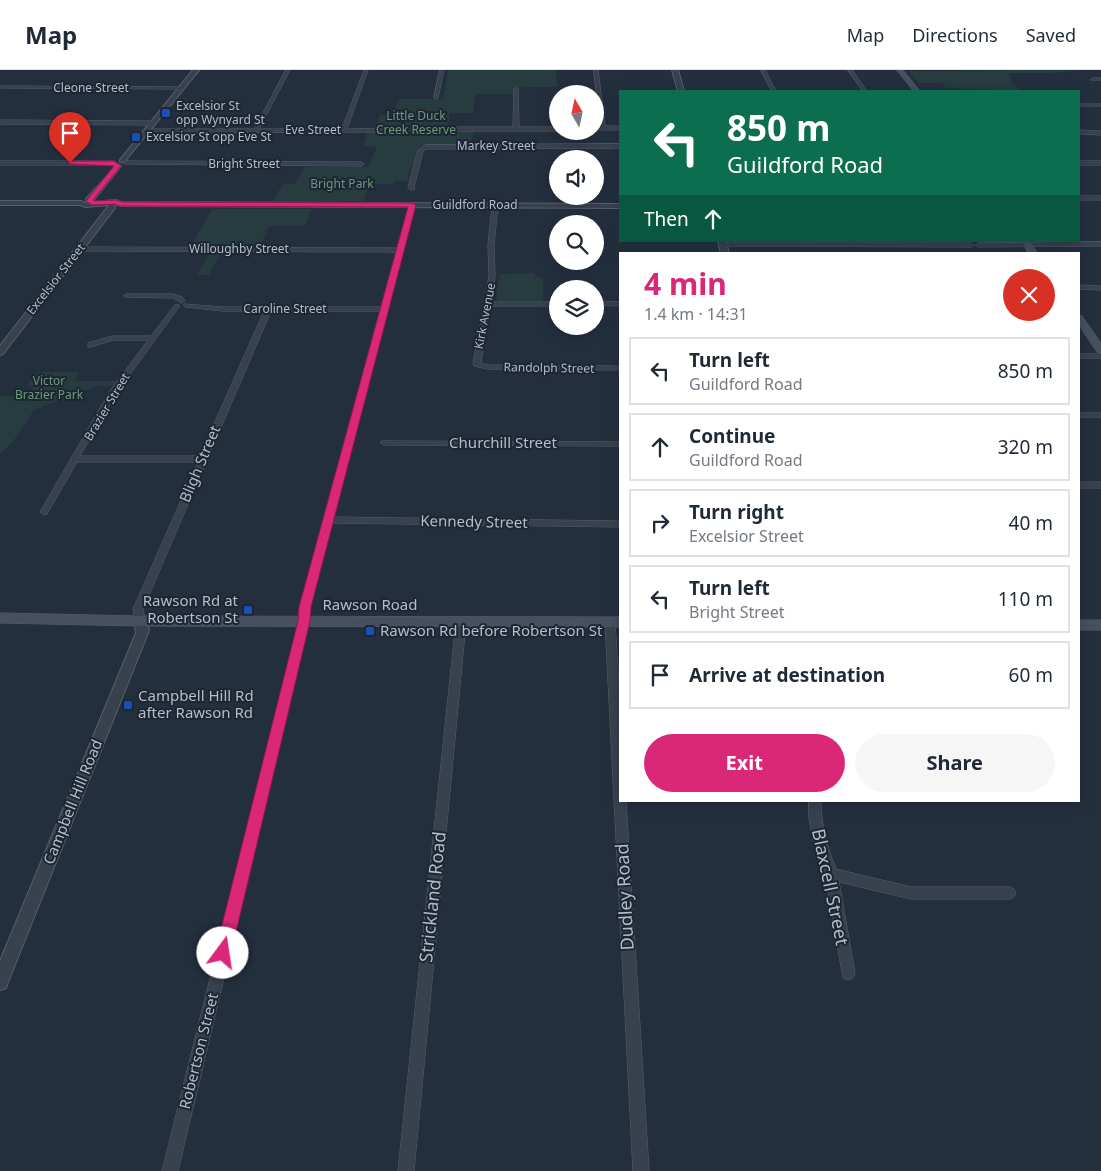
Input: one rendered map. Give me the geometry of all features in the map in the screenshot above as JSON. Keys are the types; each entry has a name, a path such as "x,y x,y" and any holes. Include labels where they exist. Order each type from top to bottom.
{"main road":[{"path":"900,70 916,90"},
{"path":"1080,319 1101,350"},
{"name":"Rawson Road","path":"0,618 140,621 615,622"},
{"path":"1080,625 1101,625"}],"street":[{"path":"256,130 288,70"},
{"path":"344,130 366,70"},
{"path":"436,98 442,70"},
{"path":"596,70 598,85"},
{"path":"675,70 681,90"},
{"path":"764,70 774,90"},
{"path":"850,70 863,90"},
{"path":"87,202 141,136 148,131 152,123 193,74"},
{"path":"1093,79 1101,79"},
{"name":"Cleone Street","path":"0,88 182,88"},
{"path":"516,89 516,129"},
{"path":"1080,105 1101,105"},
{"path":"0,122 152,123"},
{"path":"604,128 619,128"},
{"path":"449,129 549,129"},
{"name":"Eve Street","path":"148,131 388,130"},
{"path":"1080,132 1101,133"},
{"name":"Markey Street","path":"412,190 411,187 422,150 433,146 619,146"},
{"name":"Bright Street","path":"0,163 361,164"},
{"path":"1080,163 1101,163"},
{"path":"1080,198 1101,198"},
{"name":"Guildford Road","path":"0,203 619,206"},
{"name":"Excelsior Street","path":"0,352 114,204"},
{"name":"Robertson Street","path":"170,1171 304,621 305,607 412,205"},
{"name":"Kirk Avenue","path":"478,365 476,360 492,276 491,245 495,205"},
{"path":"722,243 1101,244"},
{"name":"Willoughby Street","path":"80,248 399,250"},
{"path":"1080,288 1101,288"},
{"name":"Caroline Street","path":"127,296 173,296 180,298 182,304 217,309 384,309"},
{"path":"604,303 619,304"},
{"name":"Brazier Street","path":"44,512 114,391 152,338 182,304"},
{"path":"487,304 549,304"},
{"name":"Bligh Street","path":"140,621 138,609 268,309"},
{"path":"92,345 112,338 152,338"},
{"path":"1080,356 1101,356"},
{"name":"Randolph Street","path":"478,365 492,367 619,368"},
{"path":"1080,415 1101,415"},
{"name":"Churchill Street","path":"385,443 619,444"},
{"path":"76,459 202,459"},
{"path":"1080,485 1101,485"},
{"name":"Kennedy Street","path":"327,520 619,524"},
{"name":"Campbell Hill Road","path":"0,982 142,633 140,621"},
{"name":"Strickland Road","path":"406,1171 460,622"},
{"name":"Dudley Road","path":"615,622 619,706"},
{"name":"Dudley Road","path":"624,802 641,1171"},
{"name":"Blaxcell Street","path":"815,802 815,818 819,841 831,874 848,973"},
{"path":"831,874 911,893 1010,892"}],"green space":[{"name":"Little Duck Creek Reserve","path":"448,70 556,70 557,85 549,85 549,87 524,87 513,94 475,94 473,113 450,113 448,126 442,129 447,132 474,131 470,143 422,146 418,148 407,181 395,181 394,184 369,184 364,201 274,201 282,184 295,184 304,167 368,167 377,147 363,146 367,133 376,127 380,115 393,115 399,99 443,99"},
{"path":"1076,70 1055,73 1008,73 1011,77 1009,78 1020,90 946,88 942,83 919,83 908,71"},
{"path":"212,209 312,209 305,226 269,226 260,246 191,246"},
{"path":"210,252 221,252 209,275 197,275"},
{"path":"535,273 535,277 543,278 543,301 499,301 496,299 500,274"},
{"name":"Victor Brazier Park","path":"38,372 78,372 75,381 116,381 113,386 96,386 34,410 12,443 0,454 0,396 26,396 34,386 27,385"}],"place":[{"name":"Excelsior St opp Wynyard St","path":"166,113"},
{"name":"Excelsior St opp Eve St","path":"136,137"},
{"name":"Rawson Rd at Robertson St","path":"248,610"},
{"name":"Rawson Rd before Robertson St","path":"370,631"},
{"name":"Campbell Hill Rd after Rawson Rd","path":"128,705"}],"route":[{"path":"70,163 114,163 114,165 118,166 89,201 92,203 412,205 305,607 304,621 223,953"}],"park label":[{"name":"Bright Park","path":"342,184"}]}
